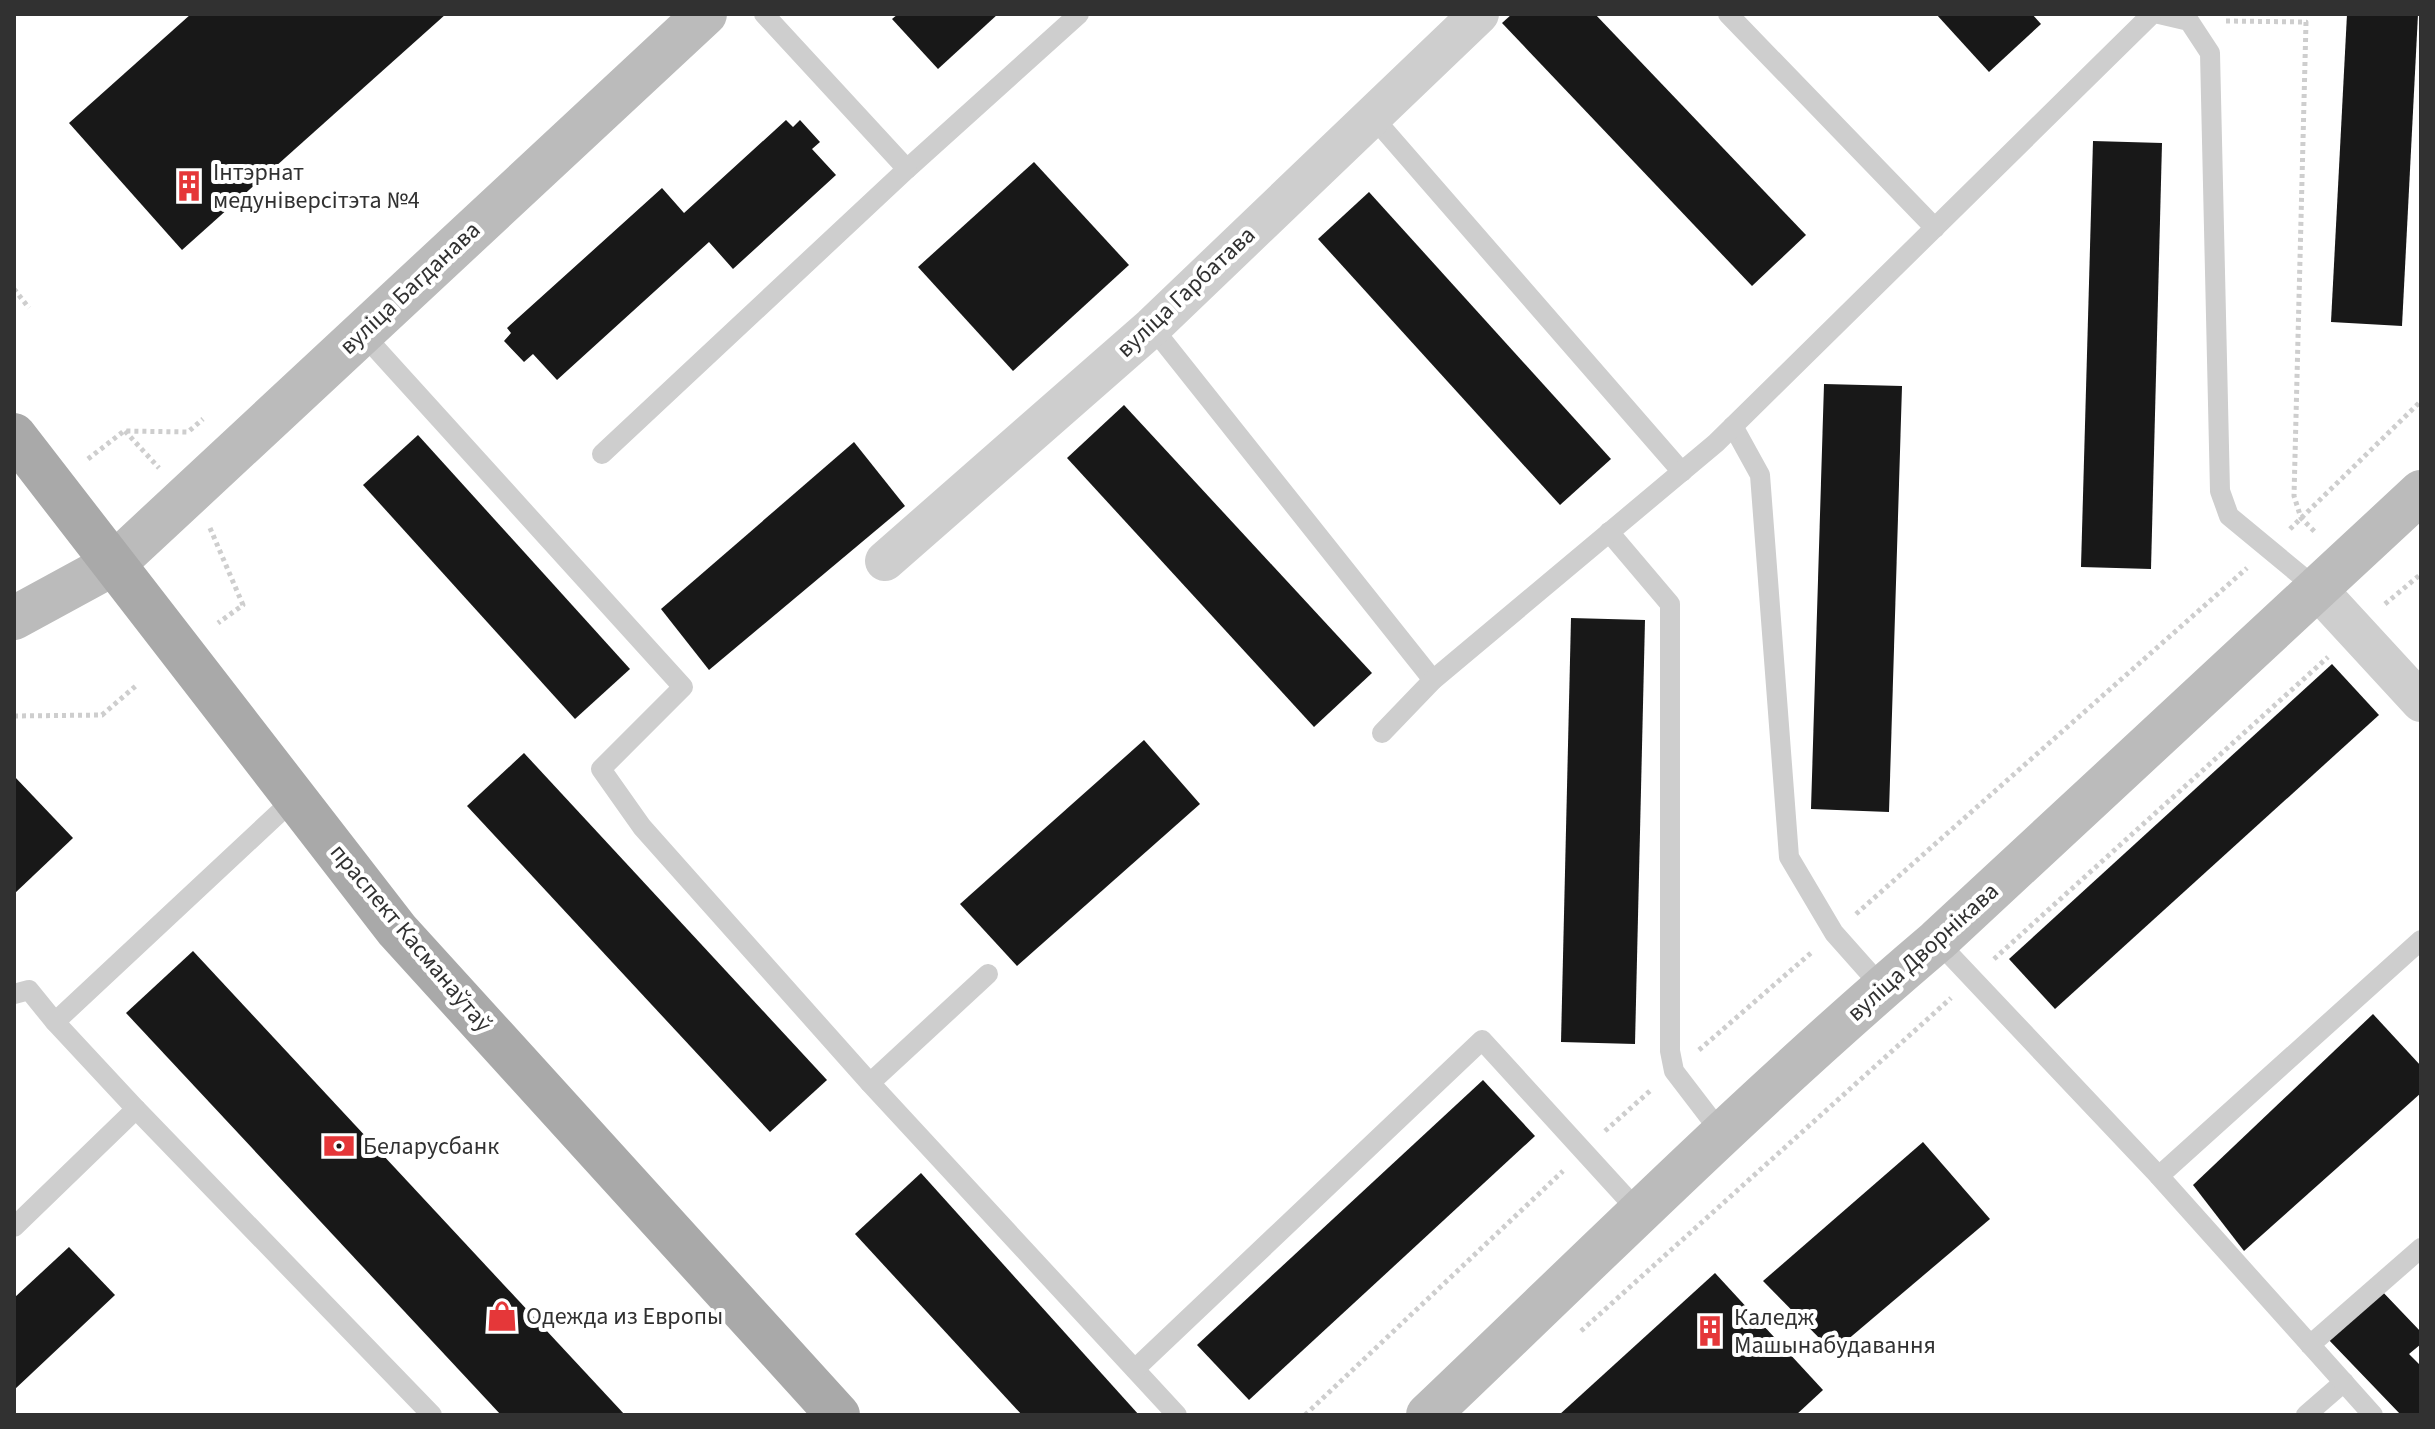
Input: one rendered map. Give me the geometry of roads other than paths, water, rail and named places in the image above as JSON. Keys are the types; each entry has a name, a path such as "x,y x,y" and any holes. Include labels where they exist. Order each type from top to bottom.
{"main road":[{"name":"праспект Касманаўтаў","path":"14,435 397,930 838,1415"}],"street":[{"name":"вуліца Гарбатава","path":"885,561 1152,327 1479,14"},
{"name":"вуліца Багданава","path":"14,618 115,563 362,333 691,18"},
{"name":"вуліца Дворнікава","path":"1428,1415 1882,987 1937,941 2421,492"},
{"path":"2330,575 2421,702"}],"lane":[{"path":"764,14 907,169"},
{"path":"602,454 907,169 1079,14"},
{"path":"1728,14 1935,228"},
{"path":"1382,733 1433,680 1733,426 2152,14"},
{"path":"2159,14 2189,21 2210,53 2220,491 2229,516 2270,548 2330,575"},
{"path":"1372,116 1682,472"},
{"path":"1152,327 1433,680"},
{"path":"362,333 683,687 601,769 642,827 870,1083 1177,1415"},
{"path":"1733,426 1760,475 1789,857 1834,933 1882,987"},
{"path":"1609,532 1670,604 1670,1051 1674,1071 1723,1135"},
{"path":"55,1022 295,798"},
{"path":"2159,1176 2421,940"},
{"path":"1937,941 2159,1176 2373,1415"},
{"path":"870,1083 988,974"},
{"path":"14,994 29,990 136,1109 432,1415"},
{"path":"1135,1369 1482,1040 1640,1213"},
{"path":"14,1227 136,1109"},
{"path":"2310,1345 2419,1254"},
{"path":"2306,1415 2344,1382"}],"place":[{"name":"Інтэрнат медуніверсітэта №4","path":"189,186"},
{"name":"Беларусбанк","path":"339,1146"},
{"name":"Одежда из Европы","path":"502,1316"},
{"name":"Каледж Машынабудавання","path":"1710,1331"}]}
